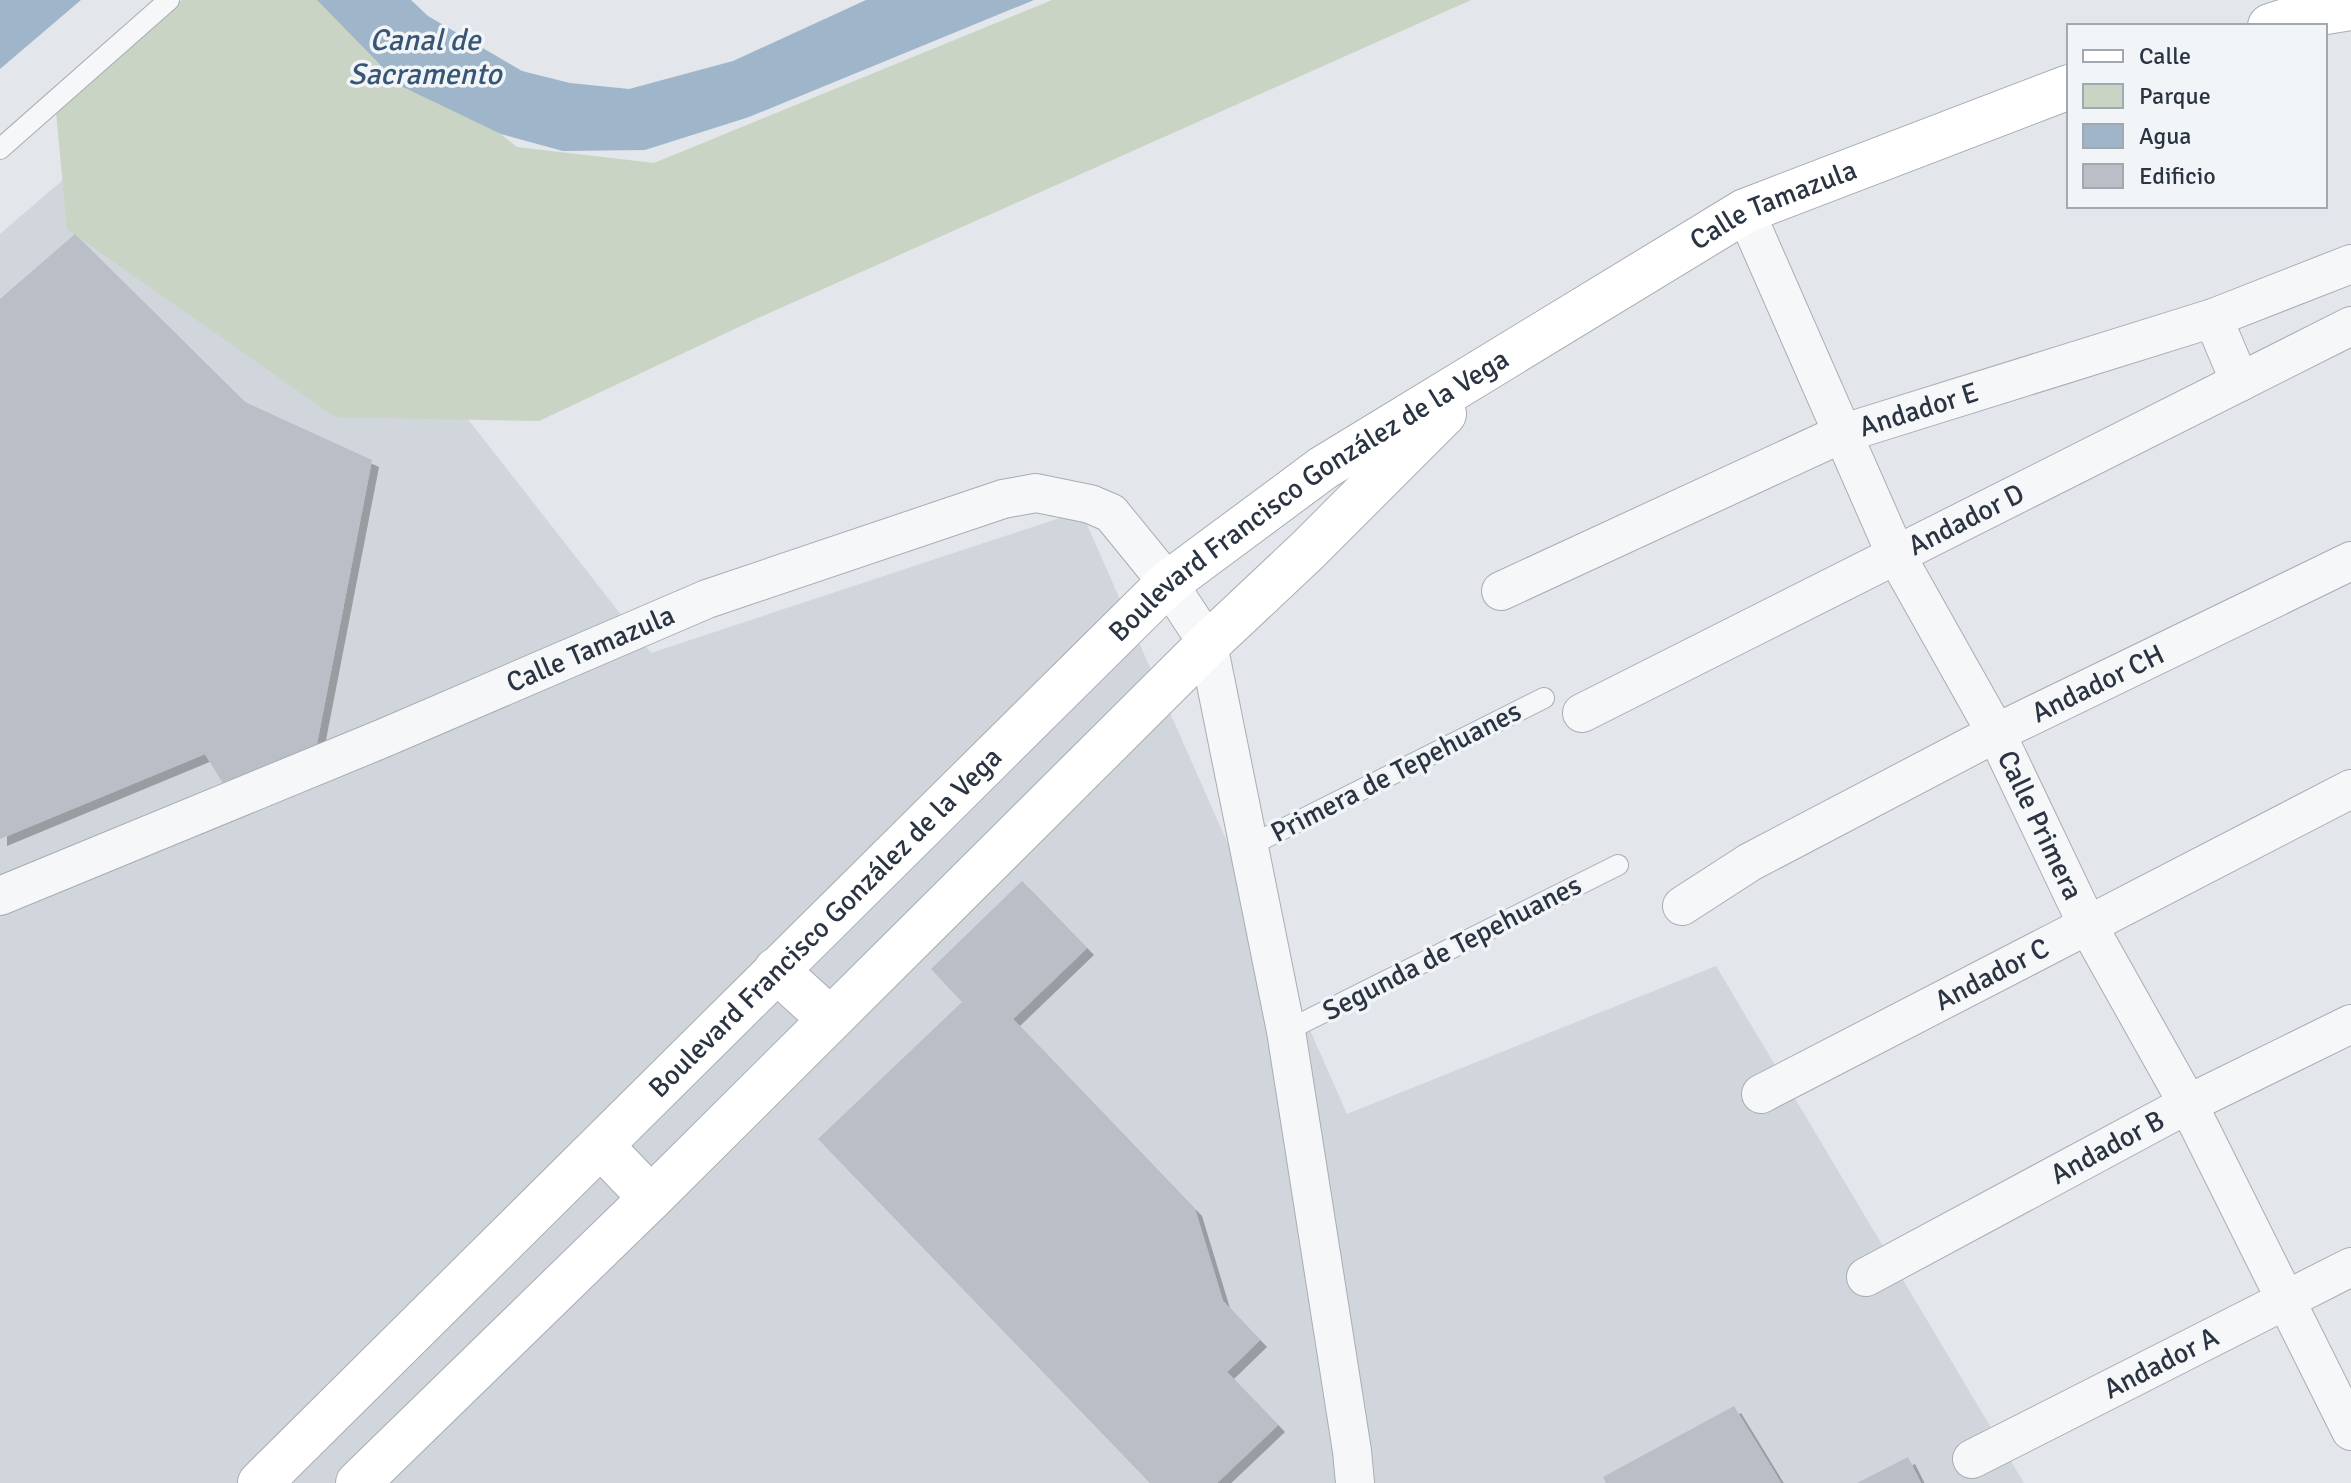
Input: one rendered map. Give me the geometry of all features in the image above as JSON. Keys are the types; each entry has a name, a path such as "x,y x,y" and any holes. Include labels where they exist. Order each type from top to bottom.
{"main road":[{"path":"2276,24 2301,16 2351,8"},
{"name":"Calle Tamazula","path":"1497,362 1745,211 2067,88"},
{"name":"Boulevard Francisco González de la Vega","path":"260,1483 1168,583 1323,468 1497,362"},
{"name":"Boulevard Francisco González de la Vega","path":"358,1483 651,1198 1208,644 1308,550 1497,362"},
{"path":"776,970 830,1019"},
{"path":"601,1146 651,1198"}],"street":[{"name":"Calle Primera","path":"1745,211 1896,555 1996,733 2087,924 2188,1104 2351,1431"},
{"name":"Andador E","path":"1501,591 1841,434 2213,318 2351,264"},
{"path":"2213,318 2240,382"},
{"name":"Andador D","path":"1582,713 2351,326"},
{"name":"Calle Tamazula","path":"0,896 386,737 707,599 1003,499 1036,493 1090,504 1111,513 1168,583 1208,644"},
{"name":"Andador CH","path":"1682,906 1750,862 1996,733 2351,561"},
{"path":"1208,644 1286,1031 1355,1483"},
{"name":"Andador C","path":"1761,1094 2351,789"},
{"name":"Andador B","path":"1866,1277 2188,1104 2351,1024"},
{"name":"Andador A","path":"1972,1459 2351,1267"}],"lane":[{"path":"0,149 169,0"},
{"name":"Primera de Tepehuanes","path":"1247,847 1544,698"},
{"name":"Segunda de Tepehuanes","path":"1286,1031 1618,865"}],"shaded area":[{"path":"193,68 651,653 1081,511 1347,1114 1716,966 2024,1483 0,1483 0,234"}],"green space":[{"path":"182,0 329,0 517,147 654,163 1052,0 1471,0 758,318 539,421 335,417 67,229 56,112"}],"water":[{"path":"0,0 81,0 0,69"},
{"name":"Canal de Sacramento","path":"317,0 411,0 428,16 522,71 570,83 629,89 733,61 866,0 1034,0 749,117 645,150 563,151 501,134 401,86"}],"building":[{"path":"75,234 245,402 372,460 314,759 229,793 205,754 0,839 0,299"},
{"path":"1022,881 1087,948 1013,1019 1195,1209 1223,1301 1260,1340 1227,1372 1278,1425 1217,1483 1150,1483 818,1139 962,1002 931,969"},
{"path":"1734,1406 1781,1483 1606,1483 1603,1477"},
{"path":"1908,1457 1921,1483 1857,1483"}]}
